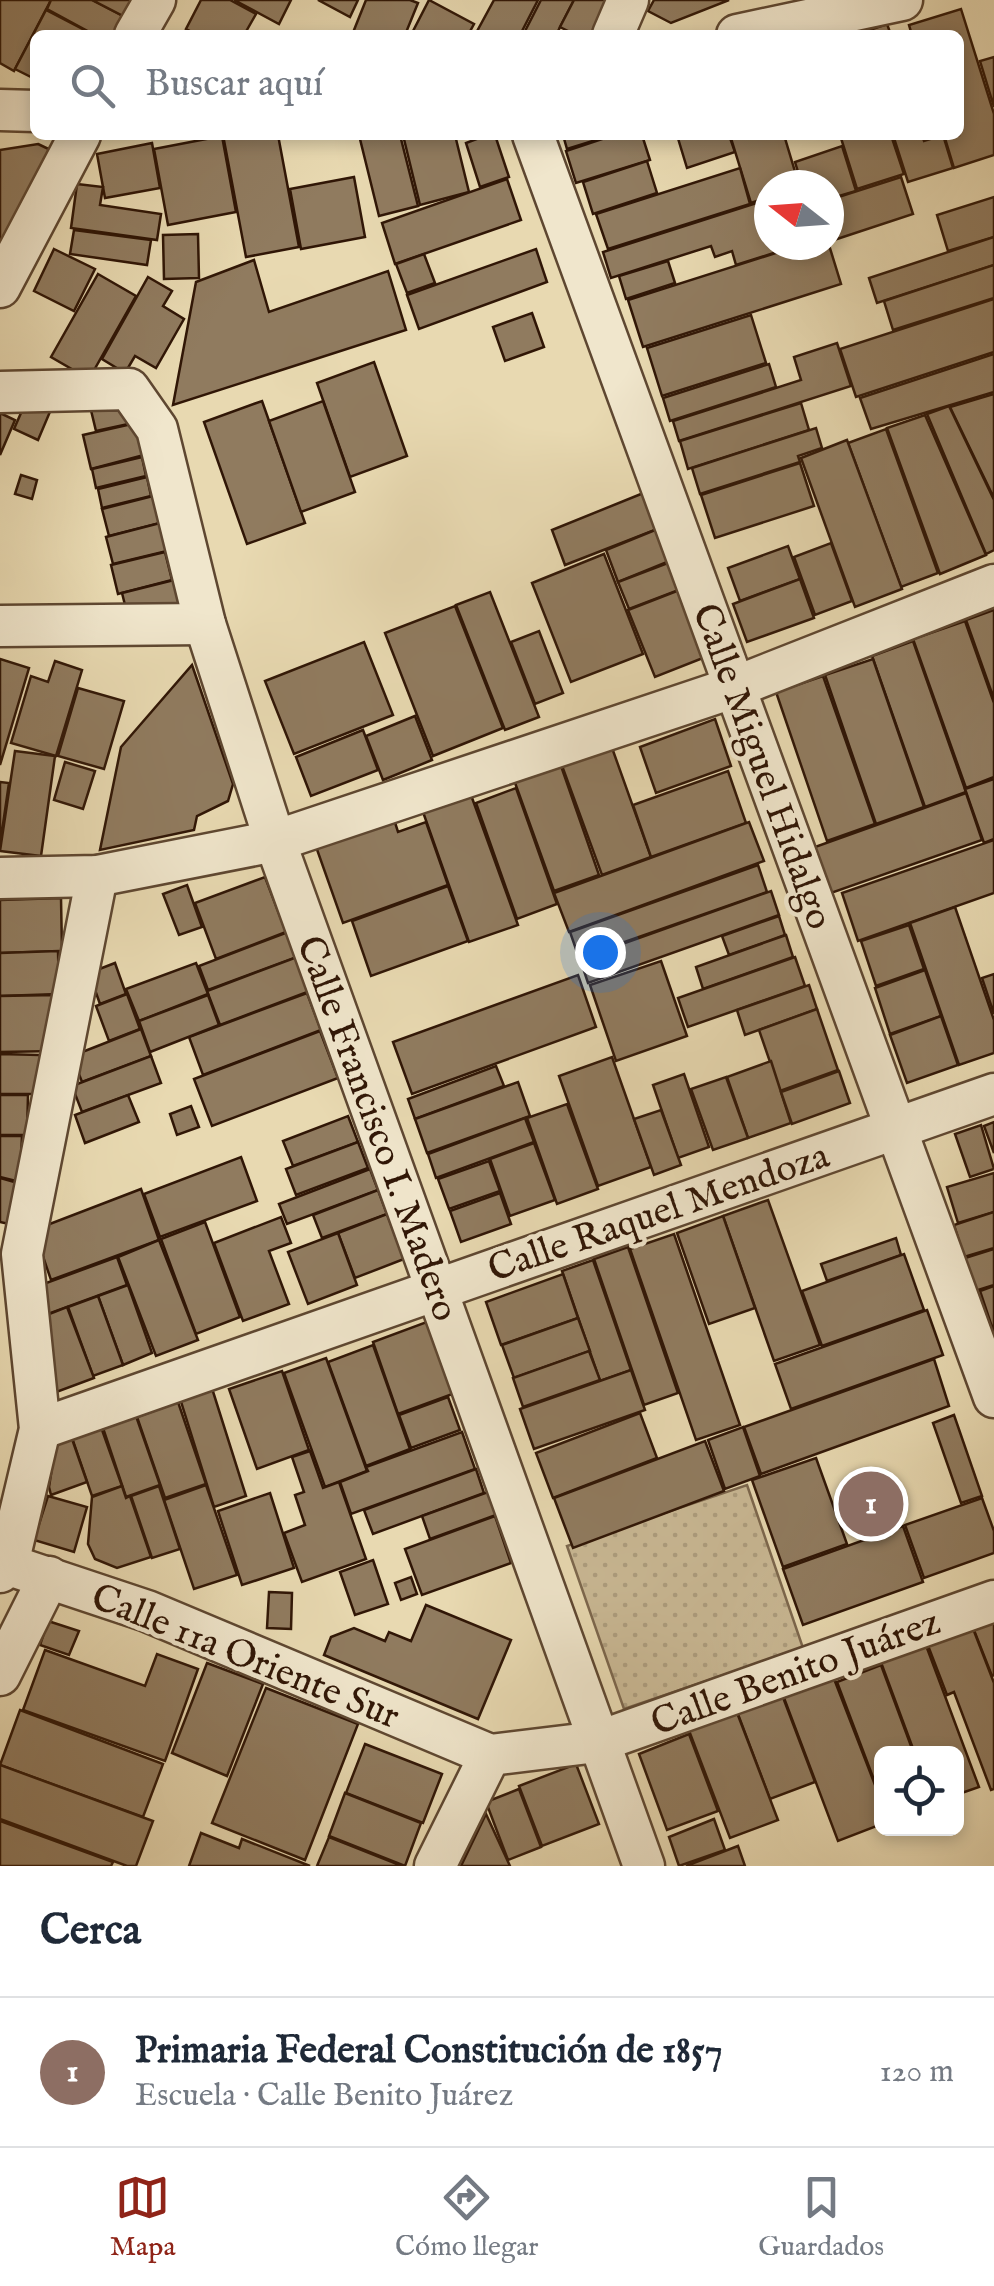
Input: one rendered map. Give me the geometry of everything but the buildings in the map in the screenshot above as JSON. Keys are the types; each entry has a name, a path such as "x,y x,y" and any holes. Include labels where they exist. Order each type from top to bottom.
{"street":[{"path":"138,30 155,0"},
{"path":"615,30 628,0"},
{"path":"757,30 864,4 902,0"},
{"path":"0,287 77,140"},
{"name":"Calle Miguel Hidalgo","path":"535,140 994,1398"},
{"name":"Calle Francisco I. Madero","path":"0,392 129,388 157,428 205,624 275,841 644,1866"},
{"path":"0,878 98,876 275,841 735,687 994,585"},
{"path":"0,626 205,624"},
{"path":"2,1566 40,1428 22,1254 98,876"},
{"name":"Calle Raquel Mendoza","path":"40,1428 994,1094"},
{"name":"Calle 11a Oriente Sur","path":"2,1566 49,1577 147,1611 490,1755"},
{"path":"0,1675 49,1577"},
{"name":"Calle Benito Juárez","path":"490,1755 597,1742 994,1601"},
{"path":"435,1866 490,1755"}],"shaded area":[{"path":"747,1485 803,1648 624,1709 567,1546"}],"place":[{"name":"Primaria Federal Constitución de 1857","path":"871,1504"}]}
